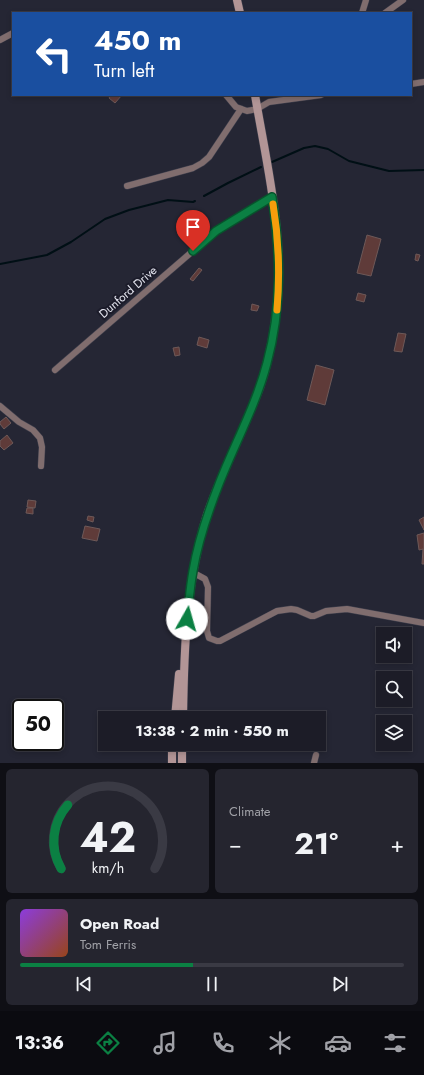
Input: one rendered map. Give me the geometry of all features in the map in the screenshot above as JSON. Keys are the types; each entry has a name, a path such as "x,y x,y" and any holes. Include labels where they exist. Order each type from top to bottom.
{"main road":[{"path":"237,0 240,12"},
{"path":"183,711 184,650 192,572 210,507 260,386 270,350 277,313 280,267 278,240 255,96"},
{"path":"176,711 180,669 184,650"},
{"path":"172,751 172,763"},
{"path":"182,751 182,763"}],"street":[{"path":"362,12 366,0"},
{"path":"386,12 403,0"},
{"path":"0,40 12,34"},
{"path":"412,84 424,82"},
{"path":"227,96 236,107 247,111 257,109 269,102 314,96"},
{"path":"127,186 193,168 202,163 209,157 241,110"},
{"name":"Dunford Drive","path":"55,370 216,231 272,197"},
{"path":"0,406 19,422 33,430 40,438 42,447 41,466"},
{"path":"192,572 201,576 207,583 207,631 209,638 216,641 277,611 285,609 297,610 311,616 326,611 347,609 424,623"},
{"path":"314,763 316,756"}],"building":[{"path":"110,96 121,96 115,103 109,98"},
{"path":"367,235 381,239 371,276 357,273"},
{"path":"416,254 420,255 418,261 415,260"},
{"path":"199,268 202,270 193,281 190,279"},
{"path":"358,293 366,295 364,302 356,300"},
{"path":"252,304 259,306 257,311 251,310"},
{"path":"398,333 406,334 402,352 394,351"},
{"path":"199,337 209,340 207,348 197,345"},
{"path":"179,347 180,355 175,356 173,348"},
{"path":"316,365 334,370 325,405 307,400"},
{"path":"6,417 11,423 4,429 0,422"},
{"path":"7,435 13,443 4,450 0,446 0,441"},
{"path":"28,500 36,501 35,508 27,507"},
{"path":"27,508 33,508 33,514 26,513"},
{"path":"88,516 94,517 93,522 87,520"},
{"path":"424,517 424,530 419,520"},
{"path":"85,526 100,529 97,541 82,538"},
{"path":"424,533 424,564 422,564 423,549 419,550 417,535"}],"waterway":[{"path":"272,162 304,148 315,146 328,149 349,161 389,171 424,170"},
{"path":"204,196 261,167"},
{"path":"0,264 47,255 71,242 105,219 129,210 168,200 195,201"}],"slow traffic":[{"path":"273,204 279,247 280,267 277,310"}],"route":[{"path":"187,619 192,572 207,516 260,386 270,350 277,313 280,267 279,247 272,197 216,231 193,251"}]}
